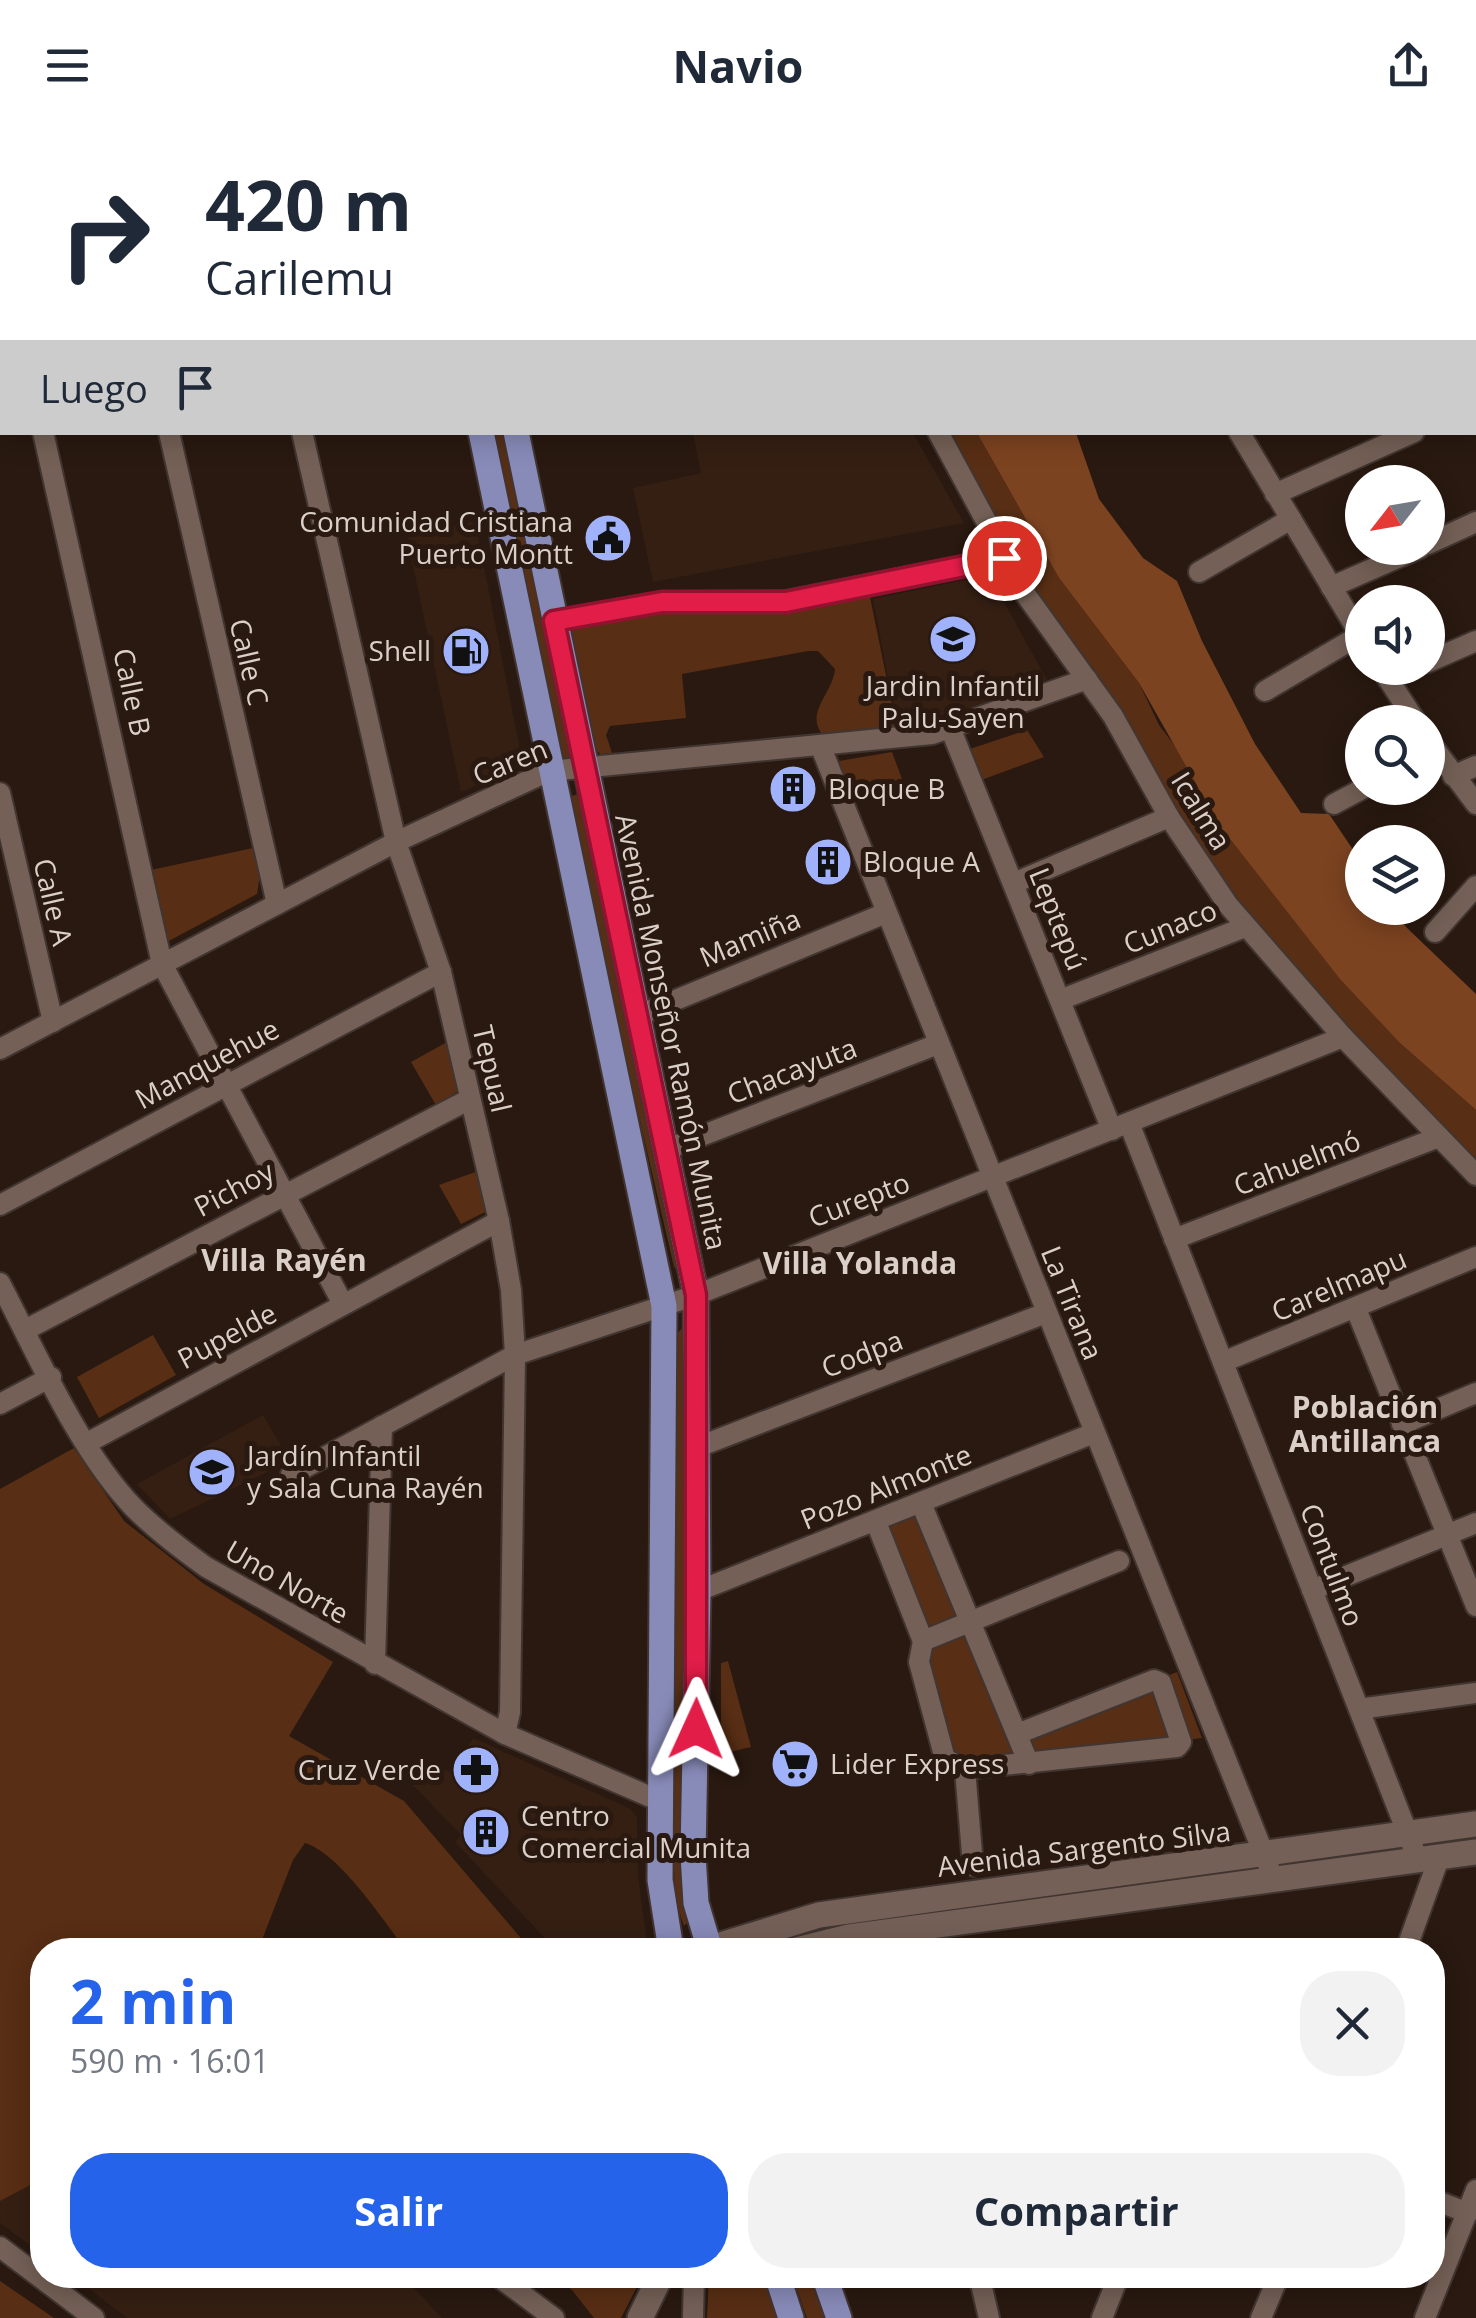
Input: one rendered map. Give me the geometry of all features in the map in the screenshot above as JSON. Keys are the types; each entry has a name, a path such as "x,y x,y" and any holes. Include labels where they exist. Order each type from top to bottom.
{"main road":[{"path":"482,435 548,771 664,1306 660,1880 669,1938"},
{"name":"Avenida Monseñor Ramón Munita","path":"517,435 696,1295 698,1591 693,1855 696,1902 705,1938"},
{"name":"Avenida Sargento Silva","path":"857,1938 1274,1881 1422,1851 1476,1824"},
{"name":"Avenida Sargento Silva","path":"744,1938 819,1915 1264,1856 1476,1852"},
{"path":"887,1932 899,1920 904,1903"},
{"path":"640,2318 654,2288"},
{"path":"781,2288 791,2318"},
{"path":"829,2288 839,2318"}],"street":[{"name":"Calle B","path":"44,435 162,964 344,1304"},
{"name":"Calle C","path":"170,435 277,904"},
{"name":"Tepual","path":"303,435 396,842 440,972 499,1221 515,1322 510,1712 505,1734"},
{"name":"Icalma","path":"940,435 1004,558 1245,927 1343,1037 1476,1175"},
{"path":"1241,435 1345,609"},
{"path":"1275,494 1407,435"},
{"path":"1199,572 1291,519"},
{"path":"1445,536 1476,522"},
{"path":"554,621 662,602 786,602 1004,558"},
{"path":"1332,587 1382,565"},
{"path":"1445,655 1476,641"},
{"path":"1265,691 1345,646"},
{"name":"Caren","path":"0,1050 396,842 548,771 950,730 1086,679"},
{"name":"Leptepú","path":"950,730 1060,1000 1120,1127"},
{"name":"La Tirana","path":"820,746 1274,1881"},
{"path":"1445,766 1476,804"},
{"path":"1453,776 1476,766"},
{"name":"Calle A","path":"0,794 52,1022"},
{"path":"1334,804 1345,798"},
{"path":"1014,883 1170,817"},
{"path":"1434,932 1476,886"},
{"name":"Mamiña","path":"637,1016 886,912"},
{"name":"Cunaco","path":"1060,1000 1245,927"},
{"name":"Manquehue","path":"0,1205 440,972"},
{"name":"Curepto","path":"291,1475 515,1356 696,1295 1343,1037"},
{"name":"Chacayuta","path":"665,1150 938,1044"},
{"name":"Pichoy","path":"24,1330 470,1098"},
{"name":"Contulmo","path":"1120,1127 1174,1239 1358,1708 1422,1851"},
{"name":"Cahuelmó","path":"1174,1239 1439,1138"},
{"name":"Pupelde","path":"87,1443 499,1221"},
{"name":"Carelmapu","path":"1223,1362 1476,1257"},
{"name":"Uno Norte","path":"0,1283 87,1443 132,1506 169,1540 206,1567 505,1734 660,1801"},
{"path":"1356,1309 1476,1606"},
{"name":"Codpa","path":"698,1447 1046,1313"},
{"path":"0,1404 50,1377"},
{"path":"1402,1424 1476,1393"},
{"path":"376,1664 382,1426"},
{"name":"Pozo Almonte","path":"698,1591 1094,1433"},
{"path":"920,1503 1029,1764"},
{"path":"876,1522 923,1641 920,1662 945,1759 965,1769 1029,1764 1177,1747 1182,1736 1161,1683 1154,1680 1016,1734"},
{"path":"1312,1590 1476,1523"},
{"path":"923,1641 1120,1561"},
{"path":"1358,1708 1476,1693"},
{"path":"965,1769 972,1866"},
{"path":"1408,1938 1422,1851"},
{"path":"1445,2269 1476,2190"},
{"path":"1445,2204 1468,2213"},
{"path":"0,2247 30,2270"},
{"path":"54,2288 94,2318"},
{"path":"514,2288 554,2318"},
{"path":"693,2318 694,2288"},
{"path":"982,2288 989,2318"},
{"path":"1102,2318 1114,2288"},
{"path":"1261,2318 1274,2288"},
{"path":"1425,2318 1437,2288"}],"shaded area":[{"path":"489,435 509,435 571,751 571,762 561,765"},
{"path":"693,435 914,435 964,523 653,582 633,488 701,473"},
{"path":"947,435 978,435 1059,578 1139,683 1159,725 1401,1044 1476,1110 1476,1160 1265,939 1210,866 1011,555"},
{"path":"978,435 1077,435 1099,499 1143,558 1177,581 1202,641 1255,744 1301,813 1329,814 1345,838 1345,925 1405,925 1476,994 1476,1110 1401,1044 1340,979 1220,826 1139,683 1059,578"},
{"name":"Shell","path":"475,521 523,765 461,792 407,538"},
{"name":"Jardin Infantil Palu-Sayen","path":"989,575 1047,680 928,725 898,731 873,599"},
{"path":"870,597 897,729 822,734 818,710 835,669 818,651 808,651 682,674 686,718 610,726 606,735 612,753 601,754 590,747 583,687 568,647 573,628 660,610 762,614"},
{"path":"1027,730 1044,757 976,782 964,751"},
{"path":"892,752 902,779 852,799 839,761"},
{"path":"578,794 679,1271 674,1267 565,798"},
{"path":"253,848 260,875 257,894 165,943 151,870"},
{"path":"447,1042 459,1090 437,1107 411,1062"},
{"path":"478,1171 487,1211 461,1224 439,1185"},
{"path":"683,1327 688,1922 684,1926 675,1885 671,1744 675,1336"},
{"path":"153,1335 176,1375 99,1418 77,1377"},
{"name":"Jardín Infantil y Sala Cuna Rayén","path":"263,1415 290,1461 170,1519 137,1484"},
{"path":"74,1448 124,1521 204,1584 333,1662 289,1736 404,1801 521,1938 397,1938 346,1873 305,1843 293,1860 263,1938 30,1938 30,2185 0,2201 0,1489"},
{"path":"917,1514 1023,1761 951,1760 881,1529"},
{"path":"728,1661 751,1747 721,1754 721,1663"},
{"path":"1177,1672 1202,1738 1032,1760 1021,1736"},
{"path":"473,1738 631,1809 637,1818 638,1876 646,1938 545,1938 455,1842 461,1835 409,1781 426,1758 451,1773"},
{"path":"1258,1867 1260,1870 899,1924 907,1914"},
{"path":"30,2185 30,2245 0,2223 0,2201"},
{"path":"0,2281 54,2318 0,2318"},
{"path":"88,2288 414,2288 442,2318 127,2318"},
{"path":"569,2288 636,2288 621,2318 594,2318"},
{"path":"708,2288 770,2288 780,2318 707,2318"},
{"path":"797,2288 819,2288 829,2318 807,2318"}],"place":[{"name":"Comunidad Cristiana Puerto Montt","path":"608,538"},
{"name":"Jardin Infantil Palu-Sayen","path":"953,639"},
{"name":"Shell","path":"466,651"},
{"name":"Bloque B","path":"793,789"},
{"name":"Bloque A","path":"828,862"},
{"name":"Jardín Infantil y Sala Cuna Rayén","path":"212,1472"},
{"name":"Lider Express","path":"795,1764"},
{"name":"Cruz Verde","path":"476,1770"},
{"name":"Centro Comercial Munita","path":"486,1832"}],"district":[{"name":"Villa Rayén","path":"284,1261"},
{"name":"Villa Yolanda","path":"860,1264"},
{"name":"Población Antillanca","path":"1365,1425"}],"route":[{"path":"696,1729 696,1295 554,621 672,601 786,602 1004,558"}]}
